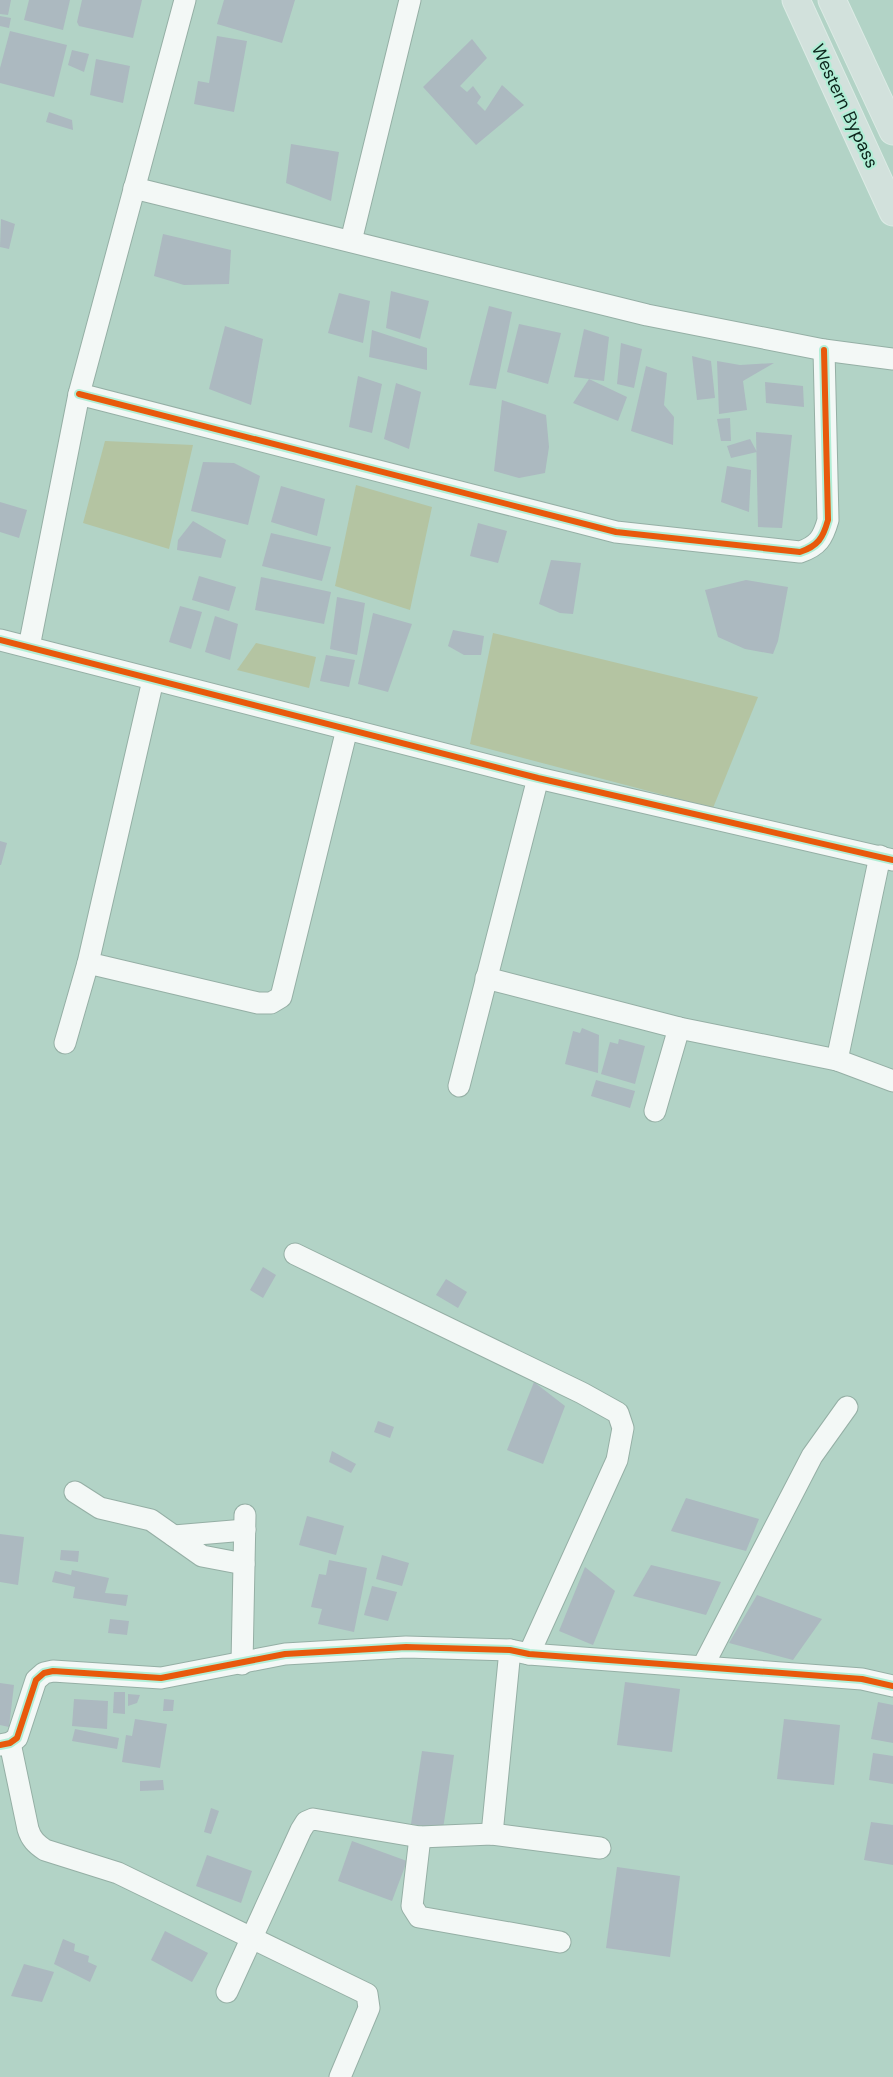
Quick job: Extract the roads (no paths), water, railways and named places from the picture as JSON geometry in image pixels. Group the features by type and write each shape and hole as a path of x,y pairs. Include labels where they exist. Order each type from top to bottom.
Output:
{"main road":[{"name":"Western Bypass","path":"796,0 893,212"},
{"name":"Western Bypass","path":"832,0 893,131"}],"street":[{"path":"29,647 79,394 185,0"},
{"path":"351,241 410,0"},
{"path":"134,188 646,315 824,350 893,359"},
{"path":"79,394 616,532 800,552 814,547 824,535 828,520 824,350"},
{"path":"0,640 538,778 887,858 837,1060"},
{"path":"65,1043 88,963 153,680"},
{"path":"88,963 258,1003 271,1004 281,997 346,729"},
{"path":"459,1086 538,778"},
{"path":"486,978 679,1028 837,1060 893,1081"},
{"path":"655,1111 679,1028"},
{"path":"295,1254 582,1393 618,1413 623,1428 617,1460 520,1652 492,1834"},
{"path":"703,1666 812,1456 847,1407"},
{"path":"75,1492 100,1508 152,1520 202,1556 244,1564"},
{"path":"174,1536 245,1522 242,1664"},
{"path":"340,2077 369,2008 367,1994 250,1940 118,1873 45,1850 31,1838 5,1744 20,1731 36,1680 44,1673 53,1671 161,1678 285,1654 406,1647 520,1652 703,1666 862,1679 893,1686"},
{"path":"227,1992 306,1822 313,1819 420,1837 492,1834 600,1848"},
{"path":"420,1837 412,1906 419,1917 560,1942"}]}
